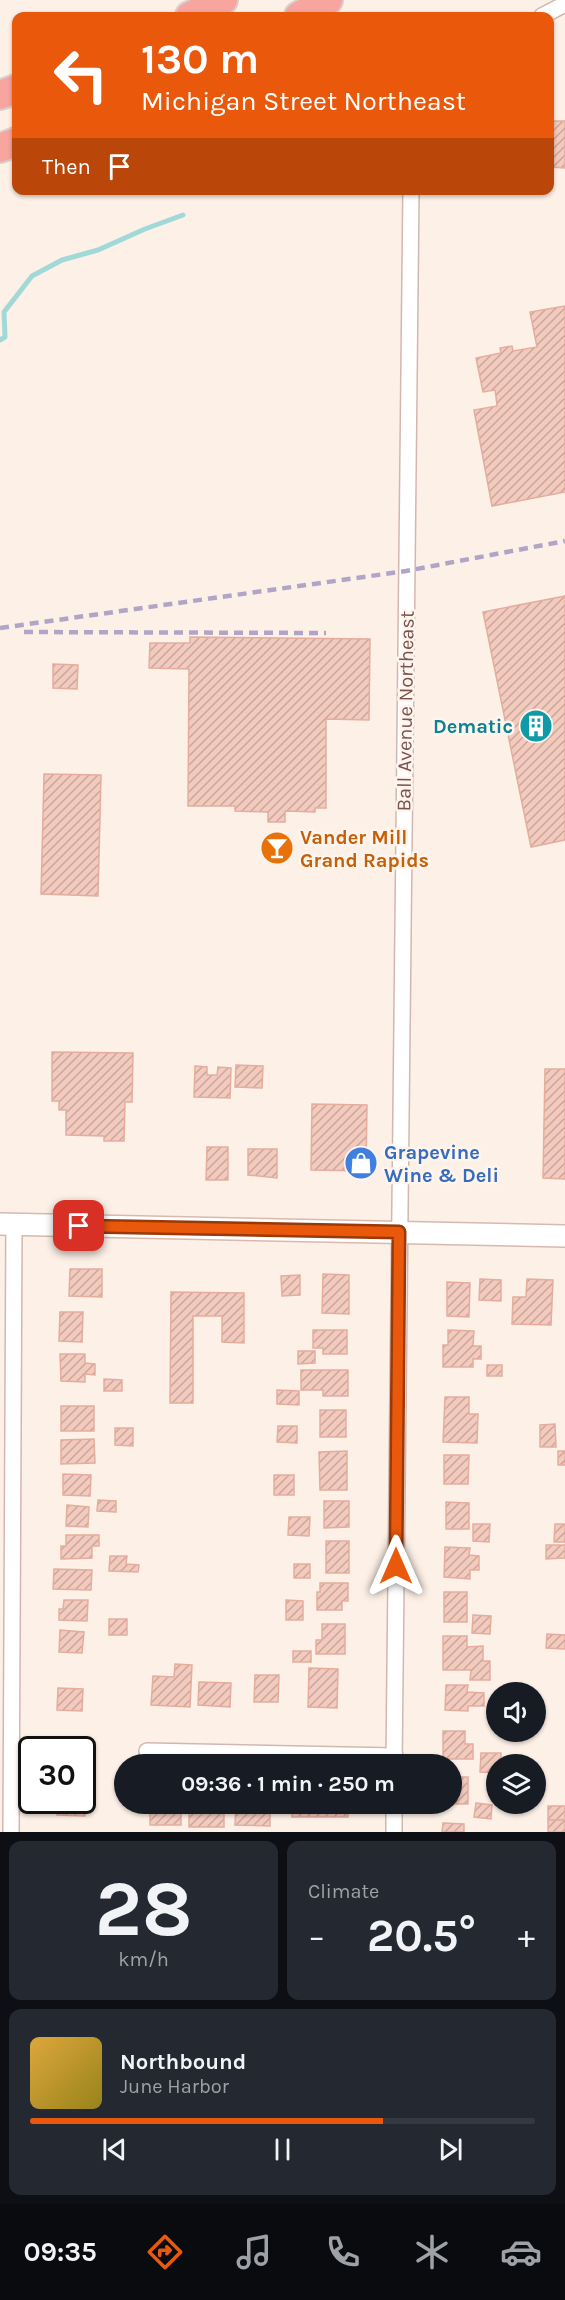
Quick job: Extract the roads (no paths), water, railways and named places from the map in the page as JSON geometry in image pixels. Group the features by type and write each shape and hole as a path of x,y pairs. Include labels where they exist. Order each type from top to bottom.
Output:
{"highway":[{"path":"198,12 223,0"},
{"path":"306,12 328,0"}],"main road":[{"path":"7,1224 565,1236"}],"street":[{"path":"550,12 565,4"},
{"name":"Ball Avenue Northeast","path":"394,1754 411,195"},
{"path":"7,1224 11,1832"},
{"path":"147,1752 209,1754"},
{"path":"394,1814 394,1832"}],"waterway":[{"path":"0,340 5,337 4,312 32,276 62,260 98,250 183,215"}],"railway":[{"path":"0,628 406,571 565,541"},
{"path":"24,632 326,633"}],"place":[{"name":"Dematic","path":"536,726"},
{"name":"Vander Mill Grand Rapids","path":"277,848"},
{"name":"Grapevine Wine & Deli","path":"361,1163"}]}
